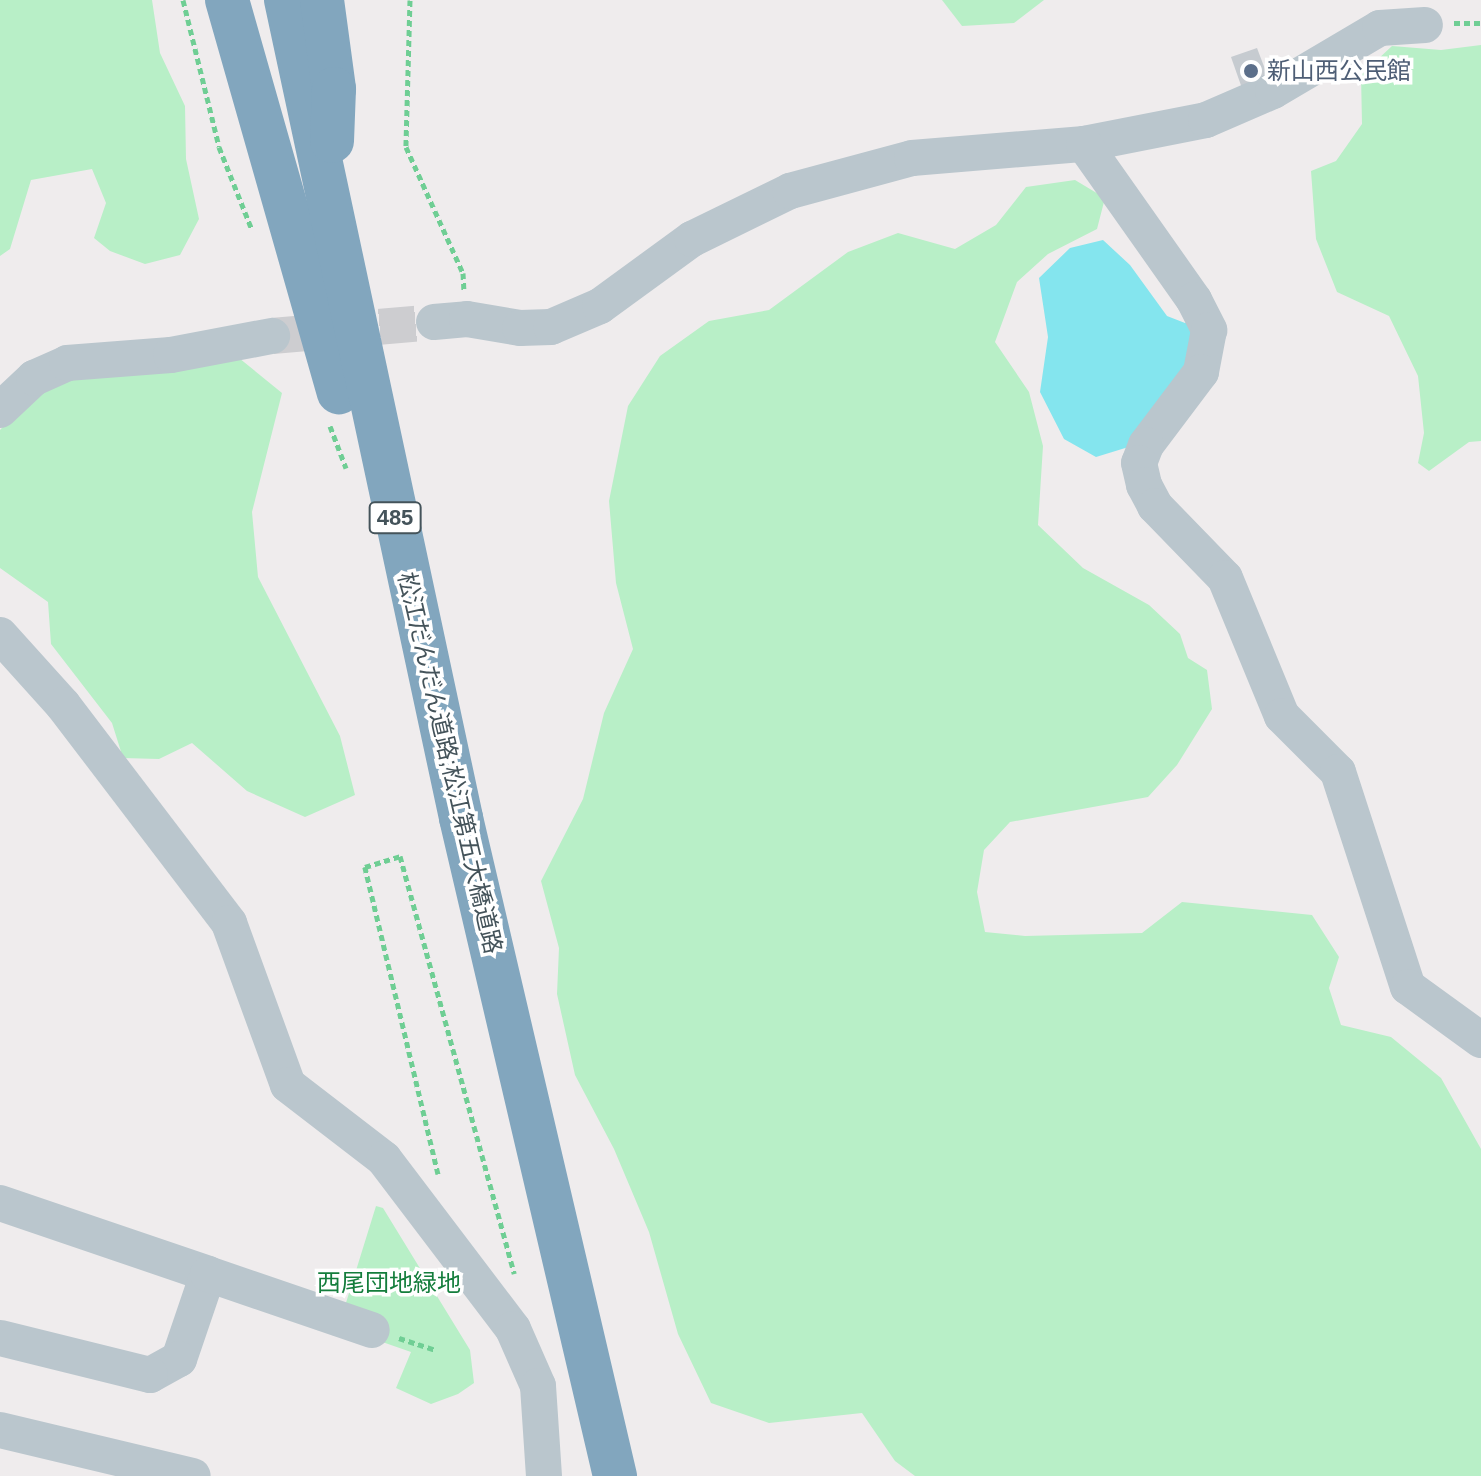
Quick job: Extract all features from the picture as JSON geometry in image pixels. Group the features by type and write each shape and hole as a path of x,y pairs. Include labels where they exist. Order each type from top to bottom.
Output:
{"highway":[{"path":"227,0 461,818"},
{"name":"松江だんだん道路;松江第五大橋道路","path":"286,0 329,219 461,818 615,1476"},
{"path":"322,0 334,89 329,219"}],"street":[{"path":"450,320 520,328 551,327 600,306 692,239 790,191 912,158 1084,144 1206,120 1273,91 1380,28 1425,25"},
{"path":"1084,144 1194,300 1209,330 1201,372 1146,445 1139,463 1144,485 1155,506 1225,578 1282,716 1338,772 1408,987 1481,1040"},
{"path":"4,397 67,363 171,355 272,336"},
{"path":"0,635 63,705 229,923 288,1085 384,1159 439,1225 513,1329 538,1386 544,1476"},
{"path":"0,1203 372,1330"},
{"path":"0,1338 150,1375 179,1359 208,1274"},
{"path":"0,1430 193,1476"}],"path":[{"path":"183,0 219,147 254,234"},
{"path":"410,0 406,147 463,273 450,320"},
{"path":"328,423 351,481"},
{"path":"439,1225 440,1185 365,867 400,856 519,1291"}],"green space":[{"path":"0,0 152,0 160,53 185,106 186,159 199,219 180,255 145,264 110,251 94,238 106,203 92,169 31,180 10,249 0,256"},
{"path":"942,0 1044,0 1014,23 962,26"},
{"path":"1481,45 1481,441 1469,442 1429,471 1418,463 1424,433 1418,376 1389,316 1337,292 1316,239 1311,171 1336,161 1362,124 1361,75 1392,46 1441,50"},
{"path":"1075,180 1105,198 1097,229 1048,254 1017,282 995,342 1029,392 1043,446 1038,525 1083,568 1149,605 1180,634 1188,658 1207,670 1212,709 1177,765 1148,797 1010,822 984,850 977,892 985,932 1025,936 1142,933 1182,902 1312,915 1339,957 1329,988 1341,1025 1391,1037 1441,1078 1481,1149 1481,1476 915,1476 895,1461 862,1413 769,1423 711,1403 678,1334 649,1232 614,1149 575,1075 557,994 559,948 541,881 583,799 604,713 633,649 616,583 609,501 628,406 660,356 709,321 769,310 848,252 898,233 955,249 996,225 1026,187"},
{"path":"239,358 282,393 252,512 258,577 340,736 355,795 305,817 247,791 192,743 159,759 123,758 112,723 51,644 48,602 0,568 0,430 29,398 62,375"},
{"name":"西尾団地緑地","path":"376,1206 383,1208 470,1350 474,1383 458,1394 431,1404 396,1388 411,1352 368,1337 345,1306"}],"water":[{"path":"1103,240 1130,265 1167,316 1185,323 1197,319 1201,348 1135,445 1096,457 1064,439 1040,392 1048,337 1039,278 1070,248"}],"building":[{"name":"新山西公民館","path":"1257,48 1271,85 1244,94 1231,57"}],"tunnel":[{"path":"272,336 434,322"}],"place":[{"name":"新山西公民館","path":"1251,71"}]}
